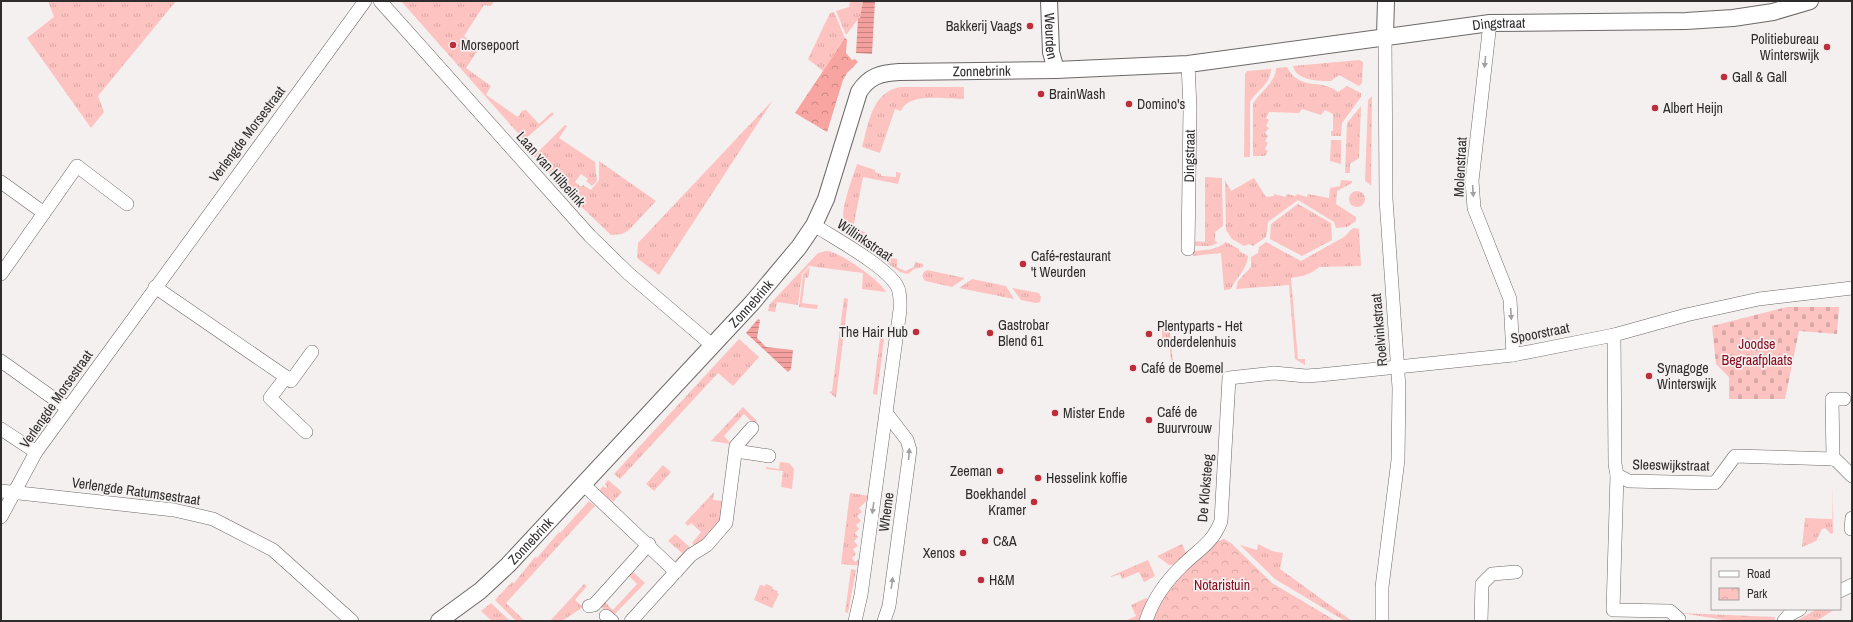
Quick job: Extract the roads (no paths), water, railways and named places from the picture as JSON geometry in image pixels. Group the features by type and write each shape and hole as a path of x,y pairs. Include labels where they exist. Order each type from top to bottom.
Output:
{"street":[{"name":"Verlengde Morsestraat","path":"1,517 36,452 67,408 365,1"},
{"name":"Laan van Hilbelink","path":"380,1 590,236 630,274 712,345"},
{"name":"Weurden","path":"1049,1 1051,52 1056,70"},
{"path":"1385,36 1386,1"},
{"name":"Dingstraat","path":"1056,70 1188,64 1385,36 1490,23 1686,21 1733,18 1773,12 1810,1"},
{"name":"Molenstraat","path":"1490,23 1472,181 1474,208 1510,299 1514,355"},
{"name":"Roelvinkstraat","path":"1382,621 1382,587 1398,460 1399,368 1386,199 1385,36"},
{"name":"Dingstraat","path":"1188,64 1190,108 1188,249"},
{"name":"Zonnebrink","path":"439,621 480,590 508,565 752,303 798,247 814,225 826,199 859,92 867,81 874,76 899,72 1056,70"},
{"path":"1,274 77,166 127,204"},
{"path":"1,182 44,213"},
{"name":"Willinkstraat","path":"814,225 884,271 896,284"},
{"name":"Wheme","path":"856,621 887,414 900,310 900,296 896,284"},
{"path":"155,287 291,381 312,352"},
{"name":"Spoorstraat","path":"1229,378 1274,373 1306,376 1399,368 1514,355 1614,335 1759,299 1852,288"},
{"name":"Sleeswijkstraat","path":"1614,335 1615,464 1617,475 1613,610 1670,612 1679,619"},
{"path":"1,361 67,408"},
{"path":"286,377 270,398 306,432"},
{"name":"De Kloksteeg","path":"1146,621 1155,600 1168,581 1182,565 1208,543 1216,533 1221,521 1229,378"},
{"path":"1844,399 1832,399 1832,459 1836,460 1852,476"},
{"name":"Wheme","path":"884,621 889,606 910,450 907,440 887,414"},
{"path":"631,621 691,555 707,545 726,523 736,446 752,428"},
{"path":"1,430 36,452"},
{"path":"736,451 769,456"},
{"name":"Sleeswijkstraat","path":"1617,475 1629,481 1715,483 1735,456 1832,459"},
{"path":"582,484 649,544 652,550 676,572"},
{"name":"Verlengde Ratumsestraat","path":"1,491 174,510 213,519 273,550 352,621"},
{"path":"589,606 594,604 649,544"},
{"path":"1481,621 1482,584 1492,574 1516,572"},
{"path":"1841,590 1852,585"},
{"path":"1784,621 1789,615 1798,610"}],"place":[{"name":"Bakkerij Vaags","path":"1030,26"},
{"name":"Morsepoort","path":"453,45"},
{"name":"Politiebureau Winterswijk","path":"1827,47"},
{"name":"Gall & Gall","path":"1724,77"},
{"name":"BrainWash","path":"1041,94"},
{"name":"Domino's","path":"1129,104"},
{"name":"Albert Heijn","path":"1655,108"},
{"name":"Café-restaurant 't Weurden","path":"1023,264"},
{"name":"The Hair Hub","path":"916,332"},
{"name":"Gastrobar Blend 61","path":"990,333"},
{"name":"Plentyparts - Het onderdelenhuis","path":"1149,334"},
{"name":"Café de Boemel","path":"1133,368"},
{"name":"Synagoge Winterswijk","path":"1649,376"},
{"name":"Mister Ende","path":"1055,413"},
{"name":"Café de Buurvrouw","path":"1149,420"},
{"name":"Zeeman","path":"1000,471"},
{"name":"Hesselink koffie","path":"1038,478"},
{"name":"Boekhandel Kramer","path":"1034,502"},
{"name":"C&A","path":"985,541"},
{"name":"Xenos","path":"963,553"},
{"name":"H&M","path":"981,580"}],"park label":[{"name":"Joodse Begraafplaats","path":"1757,352"},
{"name":"Notaristuin","path":"1222,585"}]}
